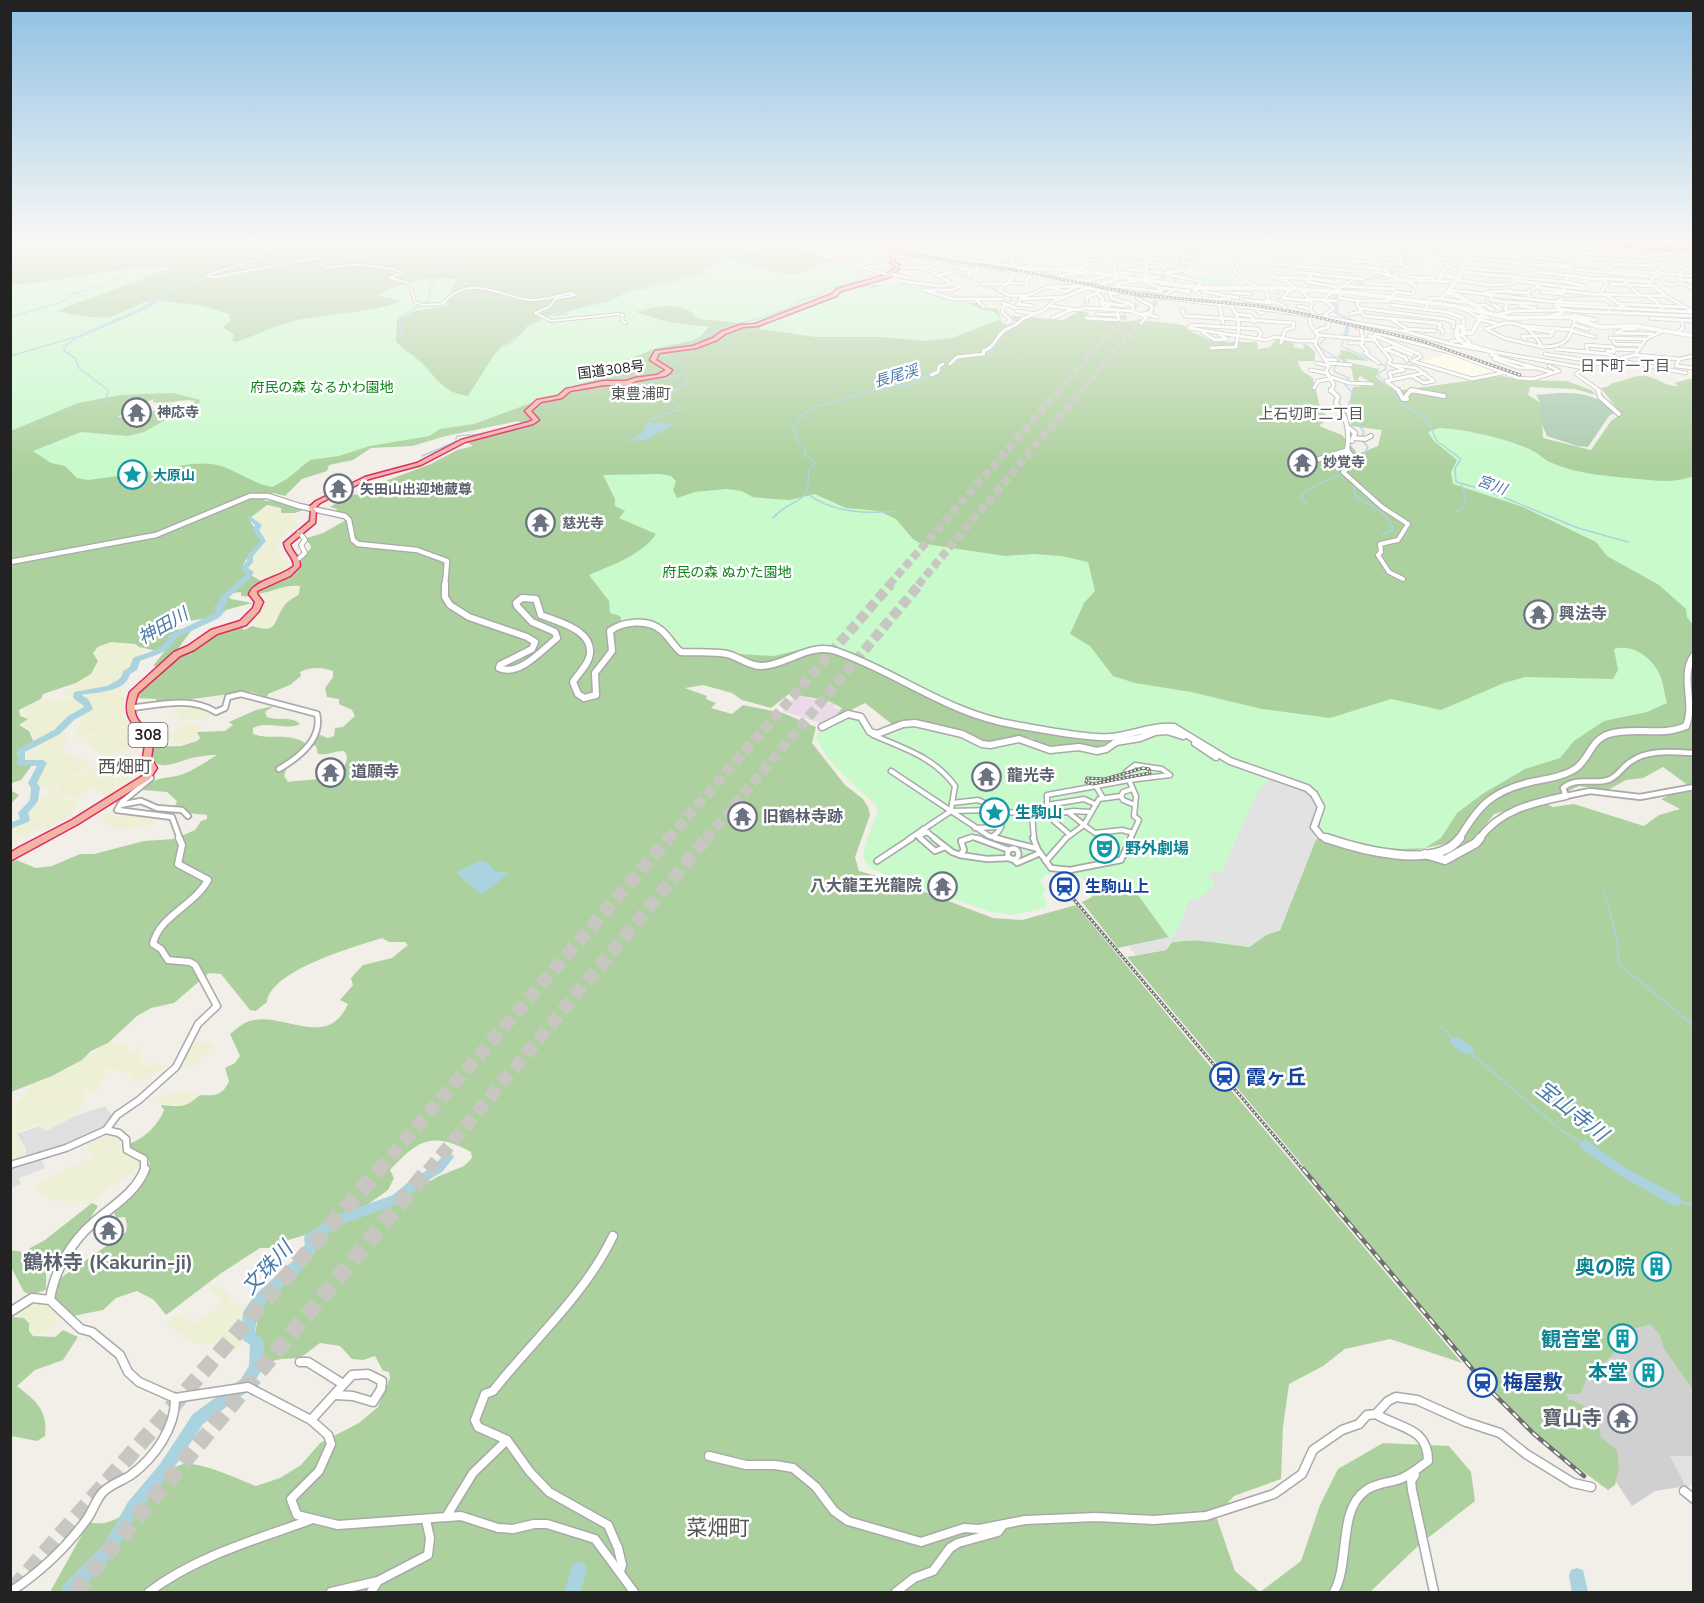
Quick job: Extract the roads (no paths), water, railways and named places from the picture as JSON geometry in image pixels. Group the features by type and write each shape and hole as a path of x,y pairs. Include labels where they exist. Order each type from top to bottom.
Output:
{"highway":[{"name":"国道308号","path":"297,560 286,546 288,541 313,522 312,510 318,502 367,478 422,464 463,441 531,423 536,420 528,411 541,400 560,397 568,390 624,383 667,373 669,370 653,360 655,353 694,347 742,326 756,326 779,317"},
{"name":"308","path":"147,777 153,768 147,758 150,738 137,725 130,708 134,692 172,658 195,646 214,632 245,621 259,602 253,594 254,590 291,572 297,566 297,560"},
{"path":"10,858 75,822 147,777"}],"street":[{"path":"542,317 548,321 591,317"},
{"path":"623,317 622,321 626,323"},
{"path":"1007,317 1011,320 1007,323"},
{"path":"950,364 958,357 984,354 983,351 990,349 1003,331 1028,317"},
{"path":"1086,318 1117,320 1118,317"},
{"path":"1141,323 1147,317"},
{"path":"1190,317 1223,322"},
{"path":"1222,317 1228,328"},
{"path":"1211,348 1236,347 1240,321 1238,317"},
{"path":"1251,317 1261,334 1258,338"},
{"path":"1293,323 1291,318 1299,317"},
{"path":"1312,317 1310,324 1316,331 1314,334 1347,340 1362,337 1375,339 1422,356 1412,361"},
{"path":"1320,317 1355,325 1404,328 1420,326 1426,322 1440,324 1439,328 1442,333"},
{"path":"1351,330 1362,317 1369,324 1404,328 1484,351 1584,368"},
{"path":"1396,317 1404,328"},
{"path":"1405,317 1420,326 1435,331"},
{"path":"1420,326 1421,317"},
{"path":"1430,317 1452,321 1453,327"},
{"path":"1461,317 1464,318 1463,325"},
{"path":"1457,344 1455,333 1458,326 1464,328 1463,333 1471,334 1480,317 1499,324"},
{"path":"1507,317 1569,317 1596,320 1586,317"},
{"path":"1559,317 1561,328"},
{"path":"1648,317 1694,322"},
{"path":"1674,317 1678,320"},
{"path":"1488,328 1487,331 1492,334 1542,349 1560,345 1569,338 1576,318"},
{"path":"1576,318 1599,327 1630,326 1694,336"},
{"path":"1316,331 1328,327 1329,319"},
{"path":"1213,323 1255,320 1293,323"},
{"path":"1650,322 1661,320 1694,322"},
{"path":"1488,328 1510,321 1524,326 1554,330"},
{"path":"1287,326 1293,323"},
{"path":"1281,343 1285,330 1293,323"},
{"path":"1677,333 1683,328 1682,323"},
{"path":"1258,329 1190,325 1189,328 1267,340 1275,337 1297,341 1316,341"},
{"path":"1355,325 1361,328 1362,343 1350,344 1360,345 1375,339"},
{"path":"1404,328 1413,326"},
{"path":"1524,326 1536,336 1546,356 1604,362"},
{"path":"1488,328 1498,331"},
{"path":"1528,329 1561,328 1589,331"},
{"path":"1611,339 1620,329 1636,328"},
{"path":"1573,329 1595,337"},
{"path":"1526,339 1522,336 1551,336 1554,330"},
{"path":"1202,331 1215,340 1227,339 1219,334"},
{"path":"1615,333 1652,334 1663,331"},
{"path":"1455,333 1463,336 1468,344"},
{"path":"1375,339 1375,334 1449,352 1533,380 1559,371 1518,357"},
{"path":"1619,414 1600,397 1600,391 1576,374 1584,368 1636,353 1645,339 1652,334"},
{"path":"1318,335 1316,341 1320,354 1328,364 1329,375 1334,385 1330,391 1338,397 1336,403 1343,409 1351,434 1348,439 1348,450 1353,456 1345,473 1359,484 1362,491 1388,512 1408,524 1398,540 1380,544 1381,552 1378,555 1389,572 1403,579"},
{"path":"1375,339 1388,354 1390,360 1388,361 1404,370"},
{"path":"1611,339 1645,339"},
{"path":"1611,339 1616,344 1641,345"},
{"path":"1450,341 1493,352"},
{"path":"1360,345 1368,352 1365,353 1379,363"},
{"path":"1587,351 1586,345 1680,359 1694,356"},
{"path":"1407,361 1405,357 1384,349 1393,347 1419,357"},
{"path":"1549,348 1608,354 1637,364"},
{"path":"1484,351 1483,353 1496,357 1553,372"},
{"path":"1622,352 1636,353"},
{"path":"1320,354 1328,355"},
{"path":"1324,359 1333,360"},
{"path":"1680,359 1676,366 1693,368"},
{"path":"1390,360 1412,361 1472,379 1504,372"},
{"path":"1317,363 1351,365"},
{"path":"931,375 938,372 939,366 943,364"},
{"path":"1394,365 1406,364 1425,373 1434,381 1424,383 1410,375"},
{"path":"1619,369 1624,364 1637,364 1686,373"},
{"path":"1392,378 1389,374 1416,368"},
{"path":"1310,371 1349,383 1372,384"},
{"path":"1425,373 1386,381 1396,386 1403,399 1407,399 1406,396 1412,390 1444,396"},
{"path":"1329,375 1342,385"},
{"path":"1314,388 1318,381 1329,375"},
{"path":"1347,427 1355,433 1353,440 1371,436"},
{"path":"1316,460 1348,450"},
{"path":"10,562 148,537 172,529 244,497 265,495 307,508 345,516 353,540 358,544 417,550 447,561 444,595 448,603 468,618 535,641 532,649 500,664 499,668 502,670 517,669 557,638 555,632 529,620 516,603 526,597 538,600 541,615 577,630 588,641 590,656 573,682 578,695 583,698 596,695 596,673 612,651 610,631 623,624 656,627 677,650 684,653 728,654 758,666 810,651 833,650 903,681 956,709 1015,726 1110,737 1164,726 1174,728 1230,761 1301,785 1314,794 1321,807 1315,829 1322,836 1390,853 1424,854 1445,860 1476,843 1489,825 1505,814 1545,800 1590,791 1640,797 1694,787"},
{"path":"297,560 305,553 301,545 305,540 299,532"},
{"path":"1424,854 1449,848 1458,841 1477,809 1507,789 1569,772 1579,767 1601,737 1619,733 1677,731 1686,726 1690,714 1687,665 1694,655"},
{"path":"130,708 184,702 203,704 214,712 218,712 225,708 228,697 241,694 254,699 314,711 319,722 310,747 301,756 279,769"},
{"path":"822,727 848,714 861,717 870,732 877,737 916,750 947,776 955,786 951,811"},
{"path":"870,732 877,734 903,724 915,723 962,734 982,744 990,745 1019,739 1050,750 1079,747 1097,751 1106,750 1116,742 1167,731 1192,741 1224,762 1269,774"},
{"path":"1566,796 1563,788 1565,785 1615,777 1629,762 1646,754 1694,753"},
{"path":"946,847 934,851 918,836 951,811 999,810 1032,815 1047,809 1047,795 1129,780 1137,777 1170,775 1162,769 1136,765 1126,772 1129,780 1132,789 1136,796 1134,816 1139,820 1121,860 1070,870 1051,868 1036,848 1030,832 1032,815"},
{"path":"891,771 991,837 1036,848"},
{"path":"119,805 141,801 157,808 178,809 187,814 172,817 117,810 119,805 151,778 147,777"},
{"path":"1096,786 1103,799"},
{"path":"1046,861 1059,849 1068,833 1084,825 1095,804 1103,799 1120,796 1123,792 1132,789"},
{"path":"1120,796 1135,805"},
{"path":"1047,804 1084,799 1095,804"},
{"path":"952,803 978,800 999,810 1003,817 1001,827 997,834 991,837"},
{"path":"1071,811 1074,800"},
{"path":"1042,812 1055,814 1071,811 1090,812"},
{"path":"1071,811 1095,833 1122,830 1133,833"},
{"path":"1055,814 1054,821 1068,833"},
{"path":"10,1165 66,1148 106,1130 117,1115 139,1100 176,1067 198,1024 217,1006 195,965 190,962 168,960 152,942 155,934 168,920 198,896 208,880 178,864 182,845 172,817"},
{"path":"975,828 1001,827"},
{"path":"926,831 960,855 987,859 1019,857 1020,853 972,837 961,841 964,850 960,855"},
{"path":"878,861 926,831"},
{"path":"1009,850 1006,854 1017,863 1040,853"},
{"path":"50,1300 53,1279 76,1243 88,1227 125,1199 145,1167 144,1159 127,1150 126,1139 123,1135 106,1130"},
{"path":"613,1236 606,1255 568,1306 493,1391 485,1394 475,1420 478,1427 507,1440 530,1472 549,1492 608,1525 618,1548 622,1565 620,1572"},
{"path":"10,1312 32,1298 50,1300 81,1329 92,1332 120,1355 128,1372 139,1382 175,1398 248,1387 311,1420 327,1435 331,1444 319,1471 291,1499 297,1515 310,1520 348,1525 461,1516 498,1528 513,1529 534,1524 547,1524 595,1539 634,1593"},
{"path":"300,1362 308,1362 343,1384"},
{"path":"311,1420 352,1375 368,1374 382,1381 381,1389 373,1402 353,1396 336,1395"},
{"path":"1376,1414 1382,1406 1396,1397 1417,1400 1466,1422 1500,1433 1526,1454 1574,1483 1591,1487"},
{"path":"10,1592 69,1541 93,1511 101,1493 131,1474 143,1463 170,1426 176,1412 175,1398"},
{"path":"709,1456 746,1465 775,1465 793,1468 816,1487 834,1511 848,1521 921,1542 964,1528 1004,1525 1024,1520 1096,1517 1154,1520 1206,1516 1242,1503 1262,1499 1302,1474 1313,1450 1342,1430 1359,1425 1368,1415 1376,1414 1384,1420 1414,1431 1429,1447 1428,1461 1401,1479 1384,1482 1362,1494 1355,1504 1346,1535 1341,1580 1334,1593"},
{"path":"446,1517 473,1473 507,1440"},
{"path":"1413,1472 1415,1475 1411,1481 1412,1490 1434,1593"},
{"path":"1684,1491 1694,1498"},
{"path":"149,1593 169,1578 208,1557 310,1520"},
{"path":"331,1593 378,1581 428,1555 430,1538 426,1520"},
{"path":"896,1593 914,1578 933,1571 941,1558 958,1543 998,1533 1004,1525"},
{"path":"371,1593 378,1581"}],"water":[{"path":"648,423 674,424 646,440 628,441 642,433"},
{"path":"481,860 488,863 495,871 509,873 484,893 478,892 456,873"}],"waterway":[{"path":"77,337 124,317"},
{"path":"400,317 401,336"},
{"path":"505,346 529,325 546,317"},
{"path":"648,424 651,419 681,409 664,394 682,387 687,381 681,366 666,355 666,349 688,345 722,328 764,317"},
{"name":"長尾渓","path":"1010,317 1017,320 1011,321"},
{"path":"1345,317 1350,319 1350,322"},
{"name":"長尾渓","path":"1001,337 1003,335 998,331 1007,323"},
{"path":"1345,334 1348,324"},
{"name":"宮川","path":"1338,336 1346,335 1341,346 1376,362"},
{"path":"10,356 76,337"},
{"path":"77,337 64,347 64,351 75,358 79,368 108,390 106,403"},
{"path":"1327,337 1318,346 1339,360 1339,364 1334,368 1335,372 1349,378 1345,385 1353,393 1348,406 1362,415 1358,424 1364,432 1362,437"},
{"name":"長尾渓","path":"983,353 994,350 996,343"},
{"path":"1675,358 1690,355"},
{"name":"長尾渓","path":"945,364 954,363 961,357"},
{"path":"1662,367 1673,359"},
{"name":"宮川","path":"1380,364 1385,365 1386,369 1377,374 1385,382"},
{"path":"640,380 647,381 682,375"},
{"name":"長尾渓","path":"773,518 804,496 807,490 808,470 816,463 805,455 806,449 797,441 796,432 793,430 802,415 814,407 889,386 911,384 930,376"},
{"name":"宮川","path":"1393,388 1397,398 1408,408 1426,418 1437,441 1461,459 1455,468 1456,482 1486,490 1578,528 1628,542"},
{"path":"422,456 455,442 457,436 485,434"},
{"path":"1307,505 1301,496 1305,492 1347,471 1361,458 1368,447 1362,440"},
{"path":"1354,484 1355,496 1378,510 1391,524 1393,530 1382,535"},
{"path":"1457,512 1464,507 1466,497 1461,485"},
{"path":"808,494 839,509 873,512 896,511"},
{"name":"神田川","path":"10,826 25,820 23,813 34,801 36,787 32,783 43,763 21,763 21,751 57,732 71,718 89,708 85,701 77,697 77,694 115,686 126,677 126,673 134,668 136,660 165,648 172,641 172,637 216,616 222,610 217,608 224,603 223,599 249,576 250,572 243,568 250,562 250,556 263,541 256,530 259,525 250,518"},
{"name":"宝山寺川","path":"1604,892 1617,939 1619,964 1694,1026"},
{"name":"宝山寺川","path":"1441,1026 1456,1041"},
{"name":"宝山寺川","path":"1456,1041 1468,1051"},
{"name":"宝山寺川","path":"1468,1051 1561,1130 1585,1145"},
{"name":"宝山寺川","path":"1585,1145 1620,1170 1676,1201"},
{"name":"文珠川","path":"69,1592 109,1549 133,1507 165,1469 198,1419 246,1384 256,1367 257,1342 248,1336 250,1313 261,1298 301,1262 312,1245 310,1239 336,1221 397,1199 416,1182 438,1169 448,1157"},
{"name":"宝山寺川","path":"1676,1201 1694,1205"},
{"path":"572,1592 579,1570"},
{"path":"1577,1576 1580,1592"}],"tunnel":[{"path":"1059,391 1124,317"},
{"path":"1081,391 1143,317"},
{"path":"889,585 1060,390"},
{"path":"918,585 1082,390"},
{"path":"668,839 891,584"},
{"path":"706,839 920,584"},
{"path":"378,1171 669,838"},
{"path":"428,1171 707,838"},
{"path":"13,1589 380,1169"},
{"path":"75,1592 429,1169"}],"railway":[{"path":"1316,317 1422,341 1520,375"},
{"path":"1143,768 1149,769 1150,773 1093,784 1086,782 1087,778 1105,779 1143,768"},
{"path":"1060,883 1304,1171"},
{"path":"1303,1169 1491,1391 1534,1434 1584,1476"}],"place":[{"name":"神応寺","path":"136,412"},
{"name":"妙覚寺","path":"1302,462"},
{"name":"大原山","path":"132,475"},
{"name":"矢田山出迎地蔵尊","path":"339,489"},
{"name":"慈光寺","path":"541,523"},
{"name":"興法寺","path":"1538,614"},
{"name":"道願寺","path":"330,772"},
{"name":"龍光寺","path":"986,776"},
{"name":"生駒山","path":"994,813"},
{"name":"旧鶴林寺跡","path":"742,817"},
{"name":"野外劇場","path":"1104,849"},
{"name":"八大龍王光龍院","path":"943,886"},
{"name":"生駒山上","path":"1064,887"},
{"name":"霞ヶ丘","path":"1225,1077"},
{"name":"鶴林寺 (Kakurin-ji)","path":"108,1231"},
{"name":"奥の院","path":"1656,1267"},
{"name":"観音堂","path":"1622,1339"},
{"name":"本堂","path":"1649,1372"},
{"name":"梅屋敷","path":"1482,1382"},
{"name":"寶山寺","path":"1623,1418"}],"district":[{"name":"日下町一丁目","path":"1625,366"},
{"name":"東豊浦町","path":"641,394"},
{"name":"上石切町二丁目","path":"1311,414"},
{"name":"西畑町","path":"125,767"},
{"name":"菜畑町","path":"718,1528"}],"park label":[{"name":"府民の森 なるかわ園地","path":"322,387"},
{"name":"府民の森 ぬかた園地","path":"727,572"}]}
